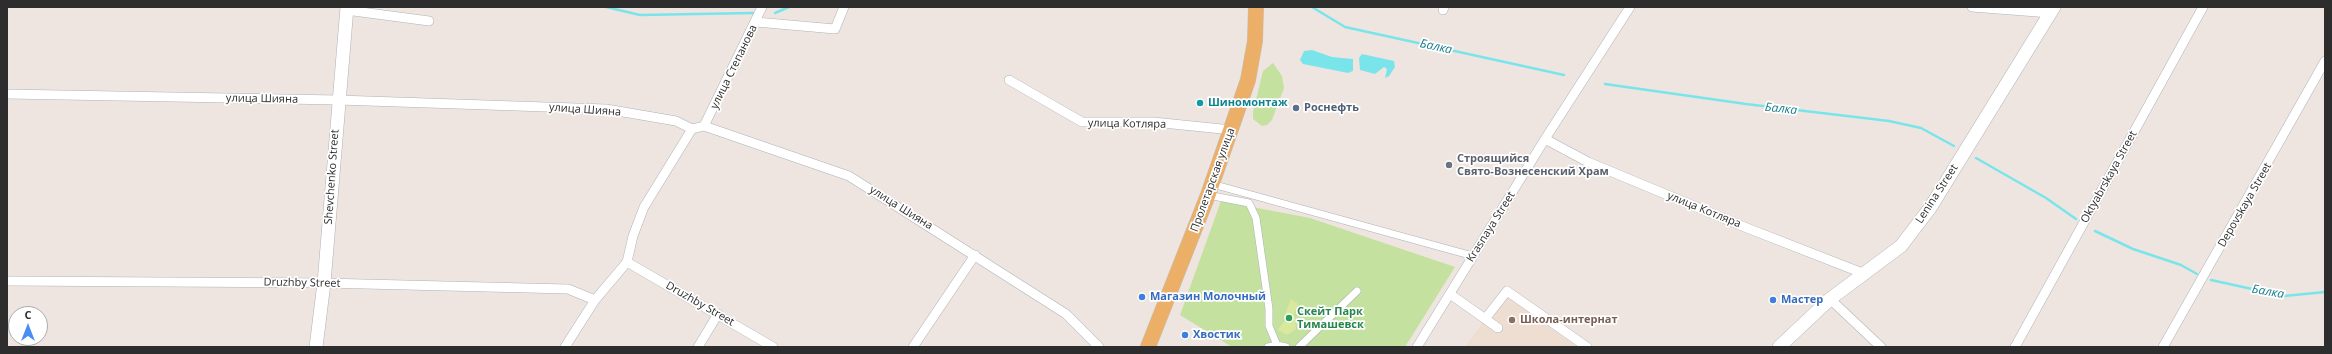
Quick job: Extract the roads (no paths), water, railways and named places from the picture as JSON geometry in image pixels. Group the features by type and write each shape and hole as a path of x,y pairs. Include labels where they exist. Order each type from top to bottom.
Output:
{"main road":[{"name":"Пролетарская улица","path":"1148,347 1232,130 1253,61 1256,7"},
{"name":"Shevchenko Street","path":"316,347 324,283 338,100 347,8"},
{"name":"Lenina Street","path":"1779,347 1830,300 1901,246 1930,208 2052,10"}],"street":[{"name":"улица Степанова","path":"704,126 762,7"},
{"path":"756,22 835,29 844,7"},
{"name":"Krasnaya Street","path":"1417,347 1630,7"},
{"path":"1972,7 2052,10"},
{"name":"Oktyabrskaya Street","path":"2015,347 2203,7"},
{"path":"347,8 429,21"},
{"name":"Depovskaya Street","path":"2163,347 2231,230 2325,61"},
{"name":"улица Котляра","path":"1009,80 1082,122 1153,122 1232,130"},
{"name":"улица Шияна","path":"7,94 338,100 606,110 676,121 692,129"},
{"path":"565,347 595,300 627,262 632,236 644,207 692,129 704,126"},
{"name":"улица Шияна","path":"704,126 849,176 1066,314 1099,347"},
{"name":"улица Котляра","path":"1546,139 1609,170 1865,274"},
{"path":"1210,189 1473,256"},
{"path":"1210,189 1249,204 1256,218 1269,309 1269,326 1277,345"},
{"path":"913,347 975,255"},
{"name":"Druzhby Street","path":"627,262 773,347"},
{"name":"Druzhby Street","path":"7,281 324,283 568,289 595,300"},
{"path":"1299,347 1357,291"},
{"path":"1485,319 1507,291 1586,347"},
{"path":"1450,294 1498,328"},
{"path":"1830,300 1881,347"},
{"path":"698,347 718,314"},
{"path":"1268,347 1277,345 1286,347"}],"water":[{"path":"1312,50 1332,57 1353,59 1353,71 1348,73 1303,64 1300,60 1304,51"},
{"path":"1362,54 1394,61 1395,67 1389,76 1385,78 1387,69 1384,67 1375,74 1360,70 1359,58"}],"waterway":[{"name":"Балка","path":"606,7 640,15 753,13"},
{"name":"Балка","path":"775,13 789,7"},
{"name":"Балка","path":"1312,7 1345,27 1564,75"},
{"name":"Балка","path":"1605,84 1746,104 1889,121 1921,128 1954,146"},
{"name":"Балка","path":"1976,158 2046,198 2076,219"},
{"name":"Балка","path":"2095,231 2133,249 2181,265 2197,274"},
{"name":"Балка","path":"2211,280 2284,296 2325,292"}],"place":[{"name":"Шиномонтаж","path":"1200,103"},
{"name":"Роснефть","path":"1296,108"},
{"name":"Строящийся Свято-Вознесенский Храм","path":"1449,165"},
{"name":"Магазин Молочный","path":"1142,297"},
{"name":"Мастер","path":"1773,300"},
{"name":"Скейт Парк Тимашевск","path":"1289,318"},
{"name":"Школа-интернат","path":"1512,320"},
{"name":"Хвостик","path":"1185,335"}]}
